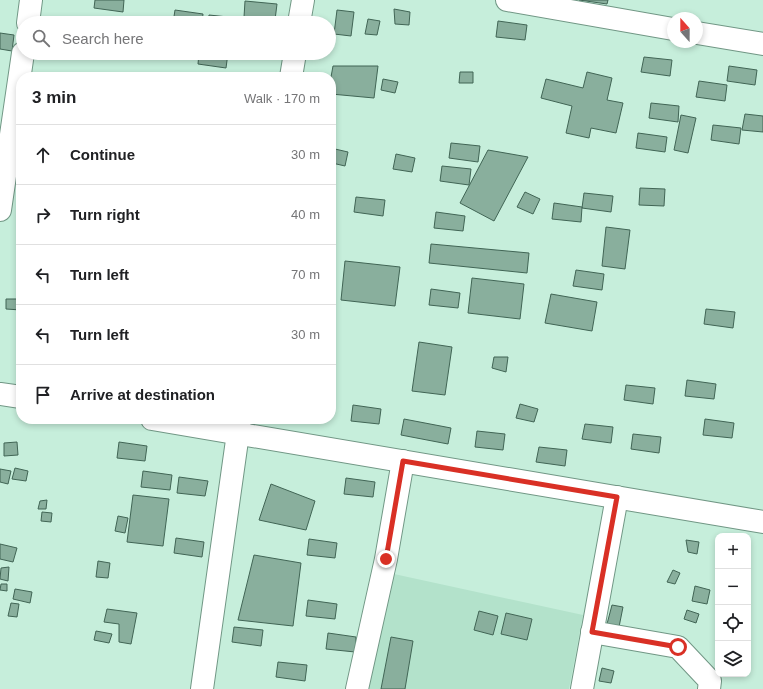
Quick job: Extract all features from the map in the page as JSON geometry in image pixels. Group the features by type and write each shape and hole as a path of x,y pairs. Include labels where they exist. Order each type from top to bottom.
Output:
{"street":[{"path":"29,16 31,0"},
{"path":"300,16 303,0"},
{"path":"507,0 667,28"},
{"path":"703,34 763,44"},
{"path":"20,72 22,60"},
{"path":"292,72 294,60"},
{"path":"0,210 16,101"},
{"path":"0,394 16,396"},
{"path":"214,424 239,426 403,461 763,522"},
{"path":"202,689 239,426"},
{"path":"357,689 386,559 403,461"},
{"path":"582,689 617,497"},
{"path":"592,632 678,647 710,681 709,689"}],"shaded area":[{"path":"394,574 583,615 569,689 368,689"}],"building":[{"path":"95,0 124,0 123,12 94,8"},
{"path":"579,0 608,0 607,4"},
{"path":"245,1 277,4 276,16 244,16"},
{"path":"394,9 410,12 409,25 395,24"},
{"path":"175,10 203,14 203,16 174,16"},
{"path":"337,10 354,12 351,36 336,34"},
{"path":"368,19 380,21 377,35 365,34"},
{"path":"498,21 527,25 525,40 496,37"},
{"path":"0,33 14,35 12,51 0,49"},
{"path":"644,57 672,60 670,76 641,72"},
{"path":"198,60 227,60 226,68 198,64"},
{"path":"333,66 378,66 374,98 336,94 336,72 332,72"},
{"path":"729,66 757,70 755,85 727,81"},
{"path":"460,72 473,72 473,83 459,83"},
{"path":"587,72 612,78 607,100 623,103 616,133 591,128 589,138 566,133 572,106 541,98 546,79 583,88"},
{"path":"383,79 398,82 395,93 381,90"},
{"path":"699,81 727,85 725,101 696,97"},
{"path":"651,103 679,106 678,122 649,118"},
{"path":"745,114 763,116 763,132 742,130"},
{"path":"681,115 696,118 688,153 674,150"},
{"path":"713,125 741,128 739,144 711,140"},
{"path":"638,133 667,137 665,152 636,148"},
{"path":"451,143 480,146 478,162 449,158"},
{"path":"336,149 348,152 345,166 336,164"},
{"path":"488,150 528,157 494,221 460,203"},
{"path":"396,154 415,158 412,172 393,169"},
{"path":"442,166 471,169 469,185 440,181"},
{"path":"640,188 665,189 664,206 639,205"},
{"path":"525,192 540,199 533,214 517,207"},
{"path":"584,193 613,196 611,212 582,208"},
{"path":"356,197 385,200 383,216 354,212"},
{"path":"554,203 582,207 581,222 552,219"},
{"path":"436,212 465,216 463,231 434,228"},
{"path":"606,227 630,230 625,269 602,266"},
{"path":"431,244 529,253 527,273 429,263"},
{"path":"345,261 400,267 395,306 341,300"},
{"path":"576,270 604,274 602,290 573,286"},
{"path":"472,278 524,284 520,319 468,313"},
{"path":"431,289 460,293 458,308 429,305"},
{"path":"551,294 597,302 592,331 545,323"},
{"path":"6,299 16,299 16,310 6,309"},
{"path":"706,309 735,312 733,328 704,324"},
{"path":"419,342 452,347 445,395 412,391"},
{"path":"494,357 508,357 506,372 492,368"},
{"path":"687,380 716,384 714,399 685,396"},
{"path":"626,385 655,388 653,404 624,400"},
{"path":"520,404 538,409 534,422 516,418"},
{"path":"353,405 381,409 379,424 351,421"},
{"path":"404,419 451,428 448,444 401,435"},
{"path":"705,419 734,423 732,438 703,435"},
{"path":"585,424 613,427 611,443 582,439"},
{"path":"477,431 505,434 503,450 475,447"},
{"path":"633,434 661,437 659,453 631,449"},
{"path":"17,442 18,455 4,456 4,443"},
{"path":"119,442 147,446 145,461 117,458"},
{"path":"539,447 567,450 565,466 536,462"},
{"path":"15,468 28,471 26,481 12,479"},
{"path":"0,469 11,471 8,484 0,482"},
{"path":"143,471 172,475 170,490 141,487"},
{"path":"179,477 208,481 205,496 177,493"},
{"path":"346,478 375,482 373,497 344,494"},
{"path":"271,484 315,501 306,530 259,520"},
{"path":"133,495 169,499 163,546 127,542"},
{"path":"47,500 46,509 38,509 40,501"},
{"path":"42,512 52,513 51,522 41,521"},
{"path":"118,516 128,518 125,533 115,531"},
{"path":"176,538 204,542 202,557 174,553"},
{"path":"309,539 337,543 335,558 307,555"},
{"path":"686,540 699,542 697,554 688,552"},
{"path":"0,544 17,548 13,562 0,559"},
{"path":"254,555 301,563 293,626 238,620"},
{"path":"98,561 110,563 108,578 96,577"},
{"path":"9,567 8,581 0,579 1,568"},
{"path":"673,570 680,573 675,584 667,582"},
{"path":"1,584 7,584 7,591 0,590"},
{"path":"695,586 710,590 707,604 692,601"},
{"path":"15,589 32,592 30,603 13,599"},
{"path":"308,600 337,604 335,619 306,616"},
{"path":"11,603 19,604 17,617 8,616"},
{"path":"612,605 623,607 619,627 607,624"},
{"path":"107,609 137,613 131,644 119,642 119,624 104,622"},
{"path":"687,610 699,614 696,623 684,619"},
{"path":"479,611 498,616 493,635 474,630"},
{"path":"506,613 532,619 527,640 501,634"},
{"path":"234,627 263,630 261,646 232,642"},
{"path":"96,631 112,634 109,643 94,640"},
{"path":"328,633 356,637 355,652 326,649"},
{"path":"391,637 413,641 405,689 381,689"},
{"path":"278,662 307,665 305,681 276,677"},
{"path":"602,668 614,671 611,683 599,681"}],"route":[{"path":"386,559 403,461 617,497 592,632 678,647"}]}
